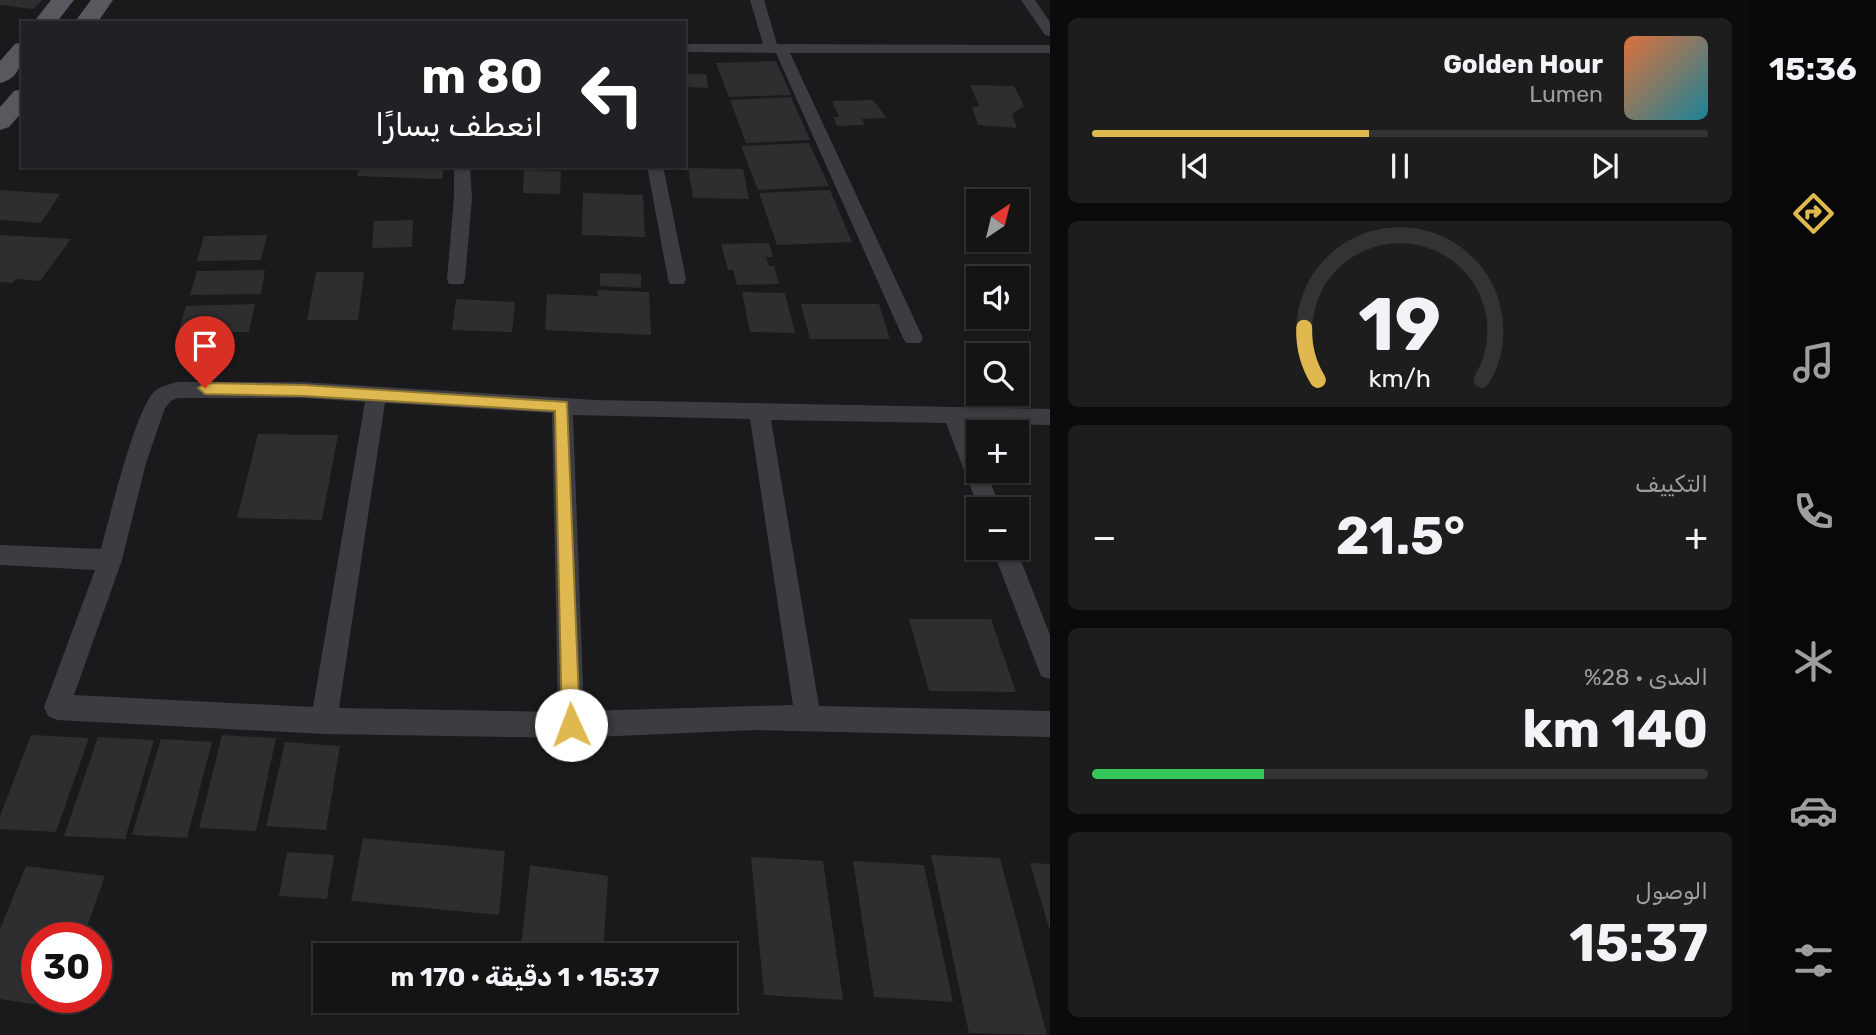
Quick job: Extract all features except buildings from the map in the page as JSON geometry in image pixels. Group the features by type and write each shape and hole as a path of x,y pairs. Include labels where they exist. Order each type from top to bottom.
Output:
{"main road":[{"path":"46,21 63,0"},
{"path":"86,21 102,0"},
{"path":"0,76 21,51"},
{"path":"0,122 21,98"}],"street":[{"path":"757,0 776,48 913,338"},
{"path":"1028,0 1050,32"},
{"path":"686,48 1050,49"},
{"path":"456,279 463,198 462,168"},
{"path":"655,168 677,279"},
{"path":"1050,417 562,406 376,395 205,388 177,390 164,395 156,405 135,463 110,560 57,707 324,720 571,725 756,717 1050,724"},
{"path":"324,720 376,395"},
{"path":"562,406 571,725"},
{"path":"759,410 808,719"},
{"path":"953,415 985,497"},
{"path":"0,555 110,560"},
{"path":"1009,560 1050,667"}],"route":[{"path":"205,388 304,390 562,406 571,725"}]}
